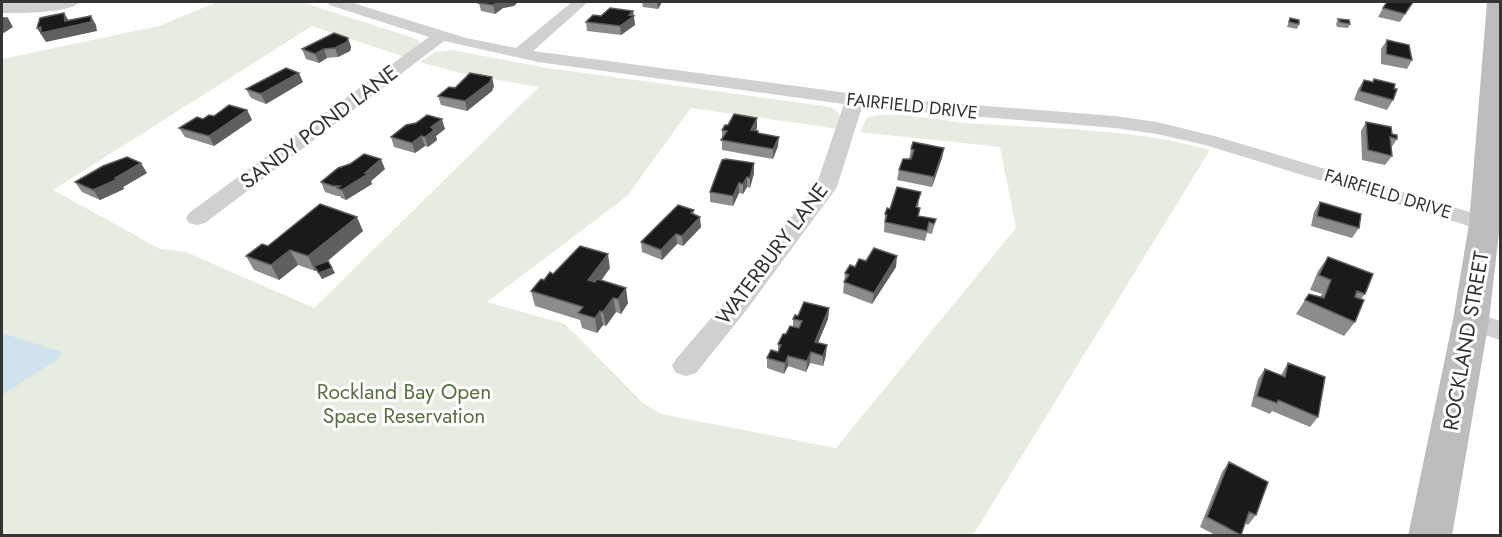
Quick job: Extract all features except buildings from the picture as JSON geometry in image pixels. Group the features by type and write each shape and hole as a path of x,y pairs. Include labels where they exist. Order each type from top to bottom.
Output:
{"street":[{"path":"2,8 36,8 72,2"},
{"name":"FAIRFIELD DRIVE","path":"335,2 442,35 519,54 855,100 967,112 1115,122 1157,128 1211,141 1485,224"},
{"path":"519,54 581,2"},
{"name":"ROCKLAND STREET","path":"1430,536 1470,320 1485,224 1498,45 1498,2"},
{"name":"SANDY POND LANE","path":"197,218 442,35"},
{"name":"WATERBURY LANE","path":"686,366 739,302 826,187 855,100"},
{"path":"1470,320 1500,331"}],"green space":[{"name":"Rockland Bay Open Space Reservation","path":"217,2 301,2 417,39 420,43 405,57 312,26 53,190 160,249 186,252 314,308 539,87 464,74 420,62 435,52 452,50 541,67 835,109 841,117 839,129 691,108 627,196 487,302 565,324 643,403 661,414 836,448 1016,228 1000,147 860,132 867,118 901,115 967,123 1090,130 1150,137 1210,150 973,535 446,536 434,533 433,536 2,535 2,59 159,26"}],"water":[{"path":"2,333 62,352 58,359 2,395"}]}
